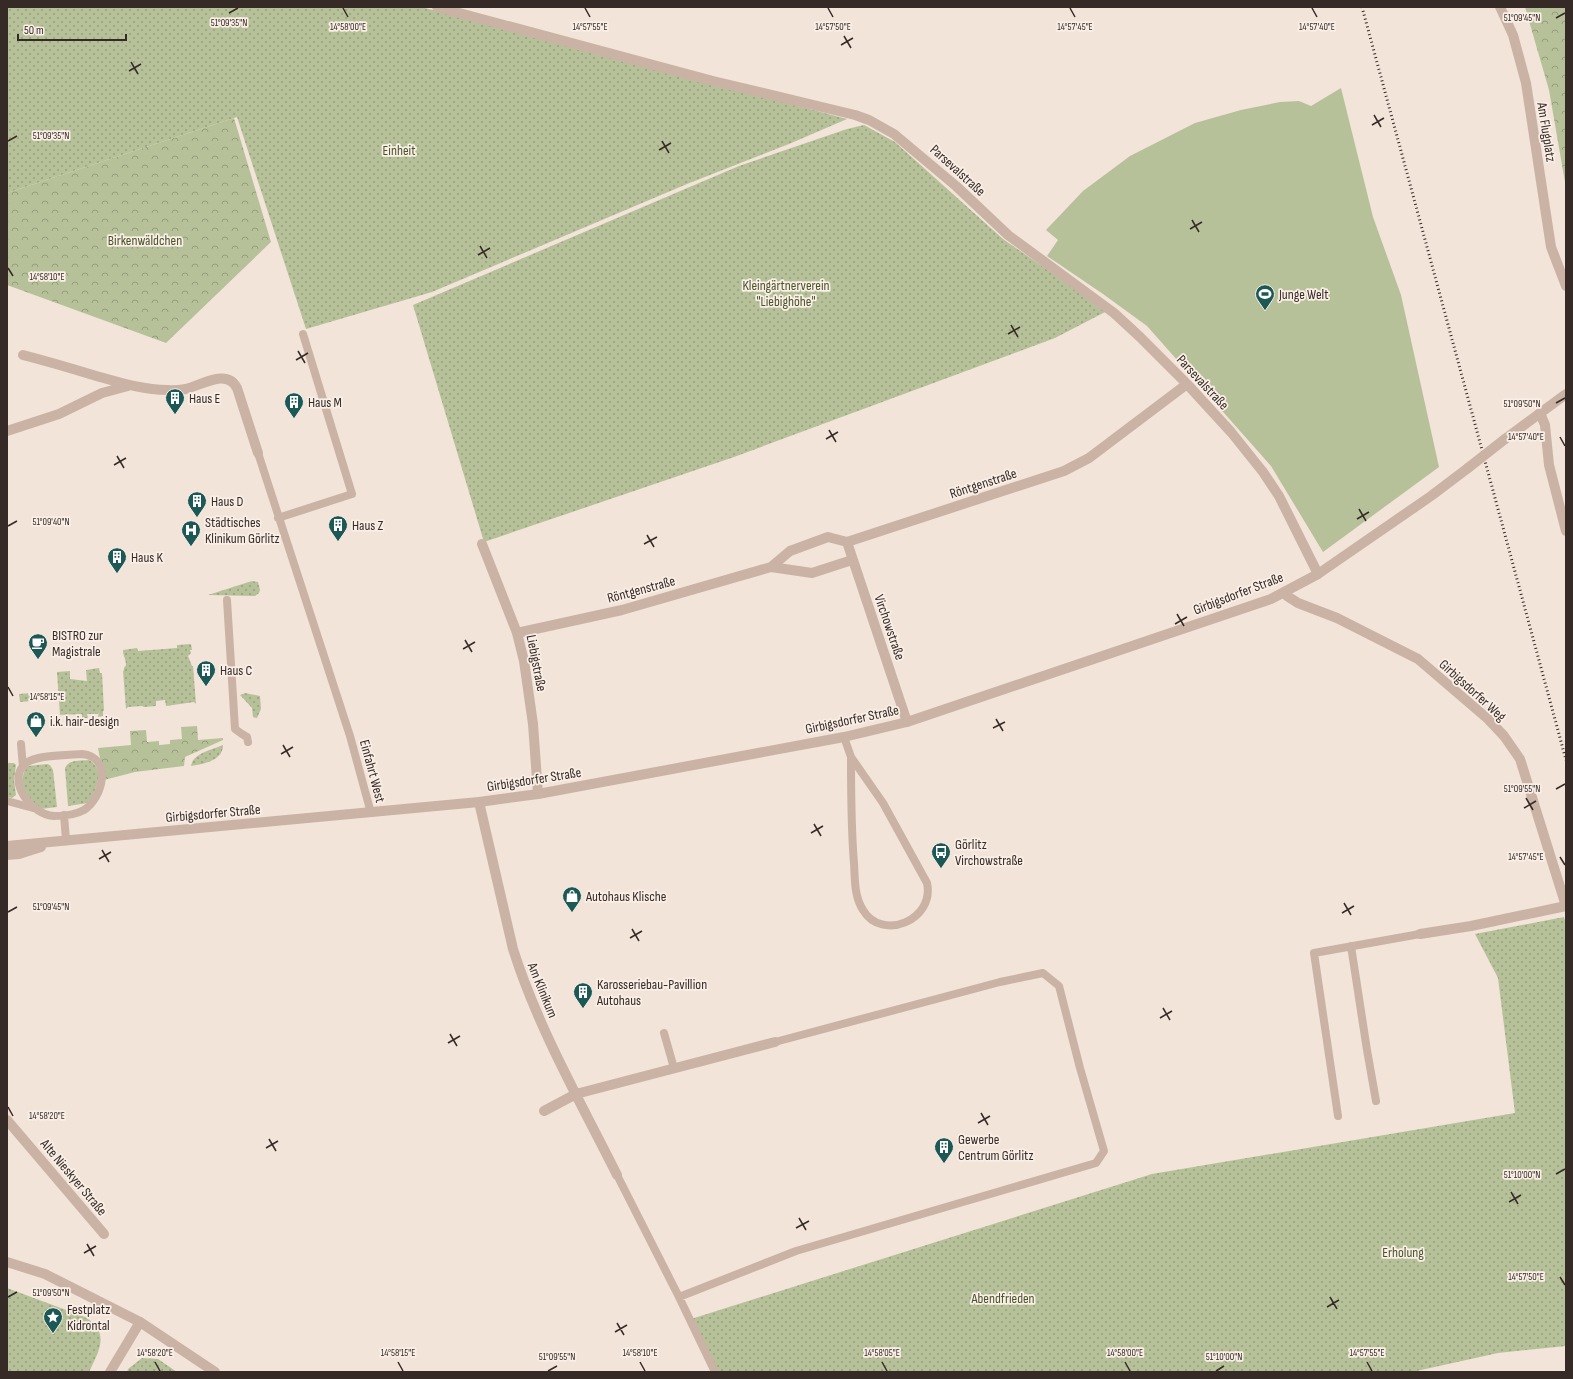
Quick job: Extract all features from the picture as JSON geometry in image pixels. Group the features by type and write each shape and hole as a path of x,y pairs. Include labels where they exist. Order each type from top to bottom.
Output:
{"street":[{"name":"Parsevalstraße","path":"437,7 713,81 855,115 894,134 914,149 1008,235 1114,313 1140,336 1187,384 1231,432 1263,472 1279,496 1318,574"},
{"name":"Am Flugplatz","path":"1500,7 1513,35 1526,83 1551,247 1566,286"},
{"path":"23,355 130,386 160,390 186,389 222,378 229,379 237,388 258,453"},
{"name":"Röntgenstraße","path":"772,567 790,551 828,537 847,542 1064,471 1089,458 1187,384"},
{"path":"7,431 59,414 102,393 130,386"},
{"name":"Girbigsdorfer Straße","path":"7,846 371,813 479,802 538,794 844,737 907,722 1271,599 1318,574 1431,496 1566,394"},
{"path":"1540,413 1545,425 1549,465 1566,531"},
{"name":"Virchowstraße","path":"847,542 907,722"},
{"name":"Liebigstraße","path":"482,544 517,633 524,661 533,724 538,794"},
{"name":"Röntgenstraße","path":"517,633 622,610 772,567 812,573 852,560"},
{"name":"Girbigsdorfer Weg","path":"1285,592 1287,596 1298,603 1337,618 1418,659 1488,719 1499,731 1520,760 1566,906 1472,926 1420,934"},
{"name":"Am Klinikum","path":"479,802 513,949 519,968 553,1048 617,1175"},
{"name":"Girbigsdorfer Straße","path":"7,855 19,854 66,840"},
{"path":"544,1111 576,1094 775,1042"},
{"name":"Alte Nieskyer Straße","path":"7,1120 104,1234"},
{"path":"7,1262 45,1274 140,1322 215,1372"},
{"path":"110,1372 140,1322"}],"lane":[{"path":"278,518 352,494 304,334"},
{"name":"Einfahrt West","path":"258,453 350,736 371,813"},
{"path":"227,600 235,729 247,737 248,742"},
{"path":"844,737 851,757 882,803 927,883 928,894 925,905 918,915 905,923 892,925 870,918 864,912 857,896 850,820 851,757"},
{"path":"20,744 22,767"},
{"path":"82,754 91,756 97,761 101,770 102,783 95,798 83,810 75,814 53,816 44,814 35,808 25,798 21,790 19,774 22,767 26,763 32,759 82,754"},
{"path":"7,801 35,808"},
{"path":"64,815 66,840"},
{"path":"1338,1116 1314,953 1420,934"},
{"path":"1351,946 1376,1101"},
{"path":"679,1297 796,1251 1096,1163 1104,1151 1080,1068 1059,986 1043,973 1000,982 775,1042"},
{"path":"664,1033 674,1068"},
{"path":"617,1175 715,1372"}],"green space":[{"name":"Einheit","path":"7,7 421,7 529,34 847,119 789,144 687,184 432,292 306,329 237,117 7,193"},
{"path":"1525,7 1566,7 1566,188 1549,90"},
{"name":"Junge Welt","path":"1341,88 1373,217 1401,295 1439,467 1323,552 1271,466 1147,326 1047,256 1058,240 1046,230 1083,191 1130,156 1195,123 1241,110 1280,102 1299,101 1311,106"},
{"name":"Birkenwäldchen","path":"234,118 271,242 166,343 7,285 7,193"},
{"name":"Kleingärtnerverein \"Liebighöhe\"","path":"864,125 895,142 1003,239 1107,311 1055,338 734,457 484,542 413,305 739,166 847,129"},
{"path":"252,581 258,582 260,590 255,596 208,595"},
{"path":"191,644 192,650 190,650 191,653 188,656 193,666 196,704 194,702 166,706 165,700 156,701 156,706 128,707 126,709 123,671 126,661 123,650 137,648 138,651 177,648 177,645"},
{"path":"99,668 100,673 102,673 103,716 98,717 99,713 87,714 88,718 82,718 82,714 60,715 57,672 70,671 70,679 87,681 86,670"},
{"path":"43,692 44,700 20,702 19,694"},
{"path":"245,693 260,696 261,709 257,718 253,717 252,708 240,695"},
{"path":"197,726 198,740 223,738 223,740 185,757 184,766 135,772 104,780 98,748 131,745 130,731 146,730 147,742 159,741 159,745 170,744 170,740 182,739 181,727"},
{"path":"223,745 220,755 212,761 191,766 192,762 199,755"},
{"path":"89,760 94,764 98,774 98,780 94,792 88,803 68,806 65,768 72,762"},
{"path":"7,763 14,763 16,765 14,780 16,795 12,798 7,797"},
{"path":"50,765 53,770 57,807 41,809 38,808 23,790 22,779 25,769 28,766"},
{"name":"Erholung","path":"1564,917 1566,924 1566,1346 1498,1353 1412,1372 716,1372 691,1319 1152,1174 1515,1113 1498,978 1475,934"},
{"name":"Festplatz Kidrontal","path":"7,1288 85,1317 93,1323 98,1329 100,1342 97,1356 89,1372 7,1372"},
{"path":"142,1358 158,1359 177,1372 127,1372 128,1369"}],"railway":[{"path":"1362,7 1566,760"}],"place":[{"name":"Junge Welt","path":"1265,311"},
{"name":"Haus E","path":"175,415"},
{"name":"Haus M","path":"294,419"},
{"name":"Haus D","path":"197,518"},
{"name":"Haus Z","path":"338,542"},
{"name":"Städtisches Klinikum Görlitz","path":"191,547"},
{"name":"Haus K","path":"117,574"},
{"name":"BISTRO zur Magistrale","path":"38,660"},
{"name":"Haus C","path":"206,687"},
{"name":"i.k. hair-design","path":"36,738"},
{"name":"Görlitz Virchowstraße","path":"941,869"},
{"name":"Autohaus Klische","path":"572,913"},
{"name":"Karosseriebau-Pavillion Autohaus","path":"583,1009"},
{"name":"Gewerbe Centrum Görlitz","path":"944,1164"},
{"name":"Festplatz Kidrontal","path":"53,1334"}],"park label":[{"name":"Abendfrieden","path":"1003,1298"}]}
